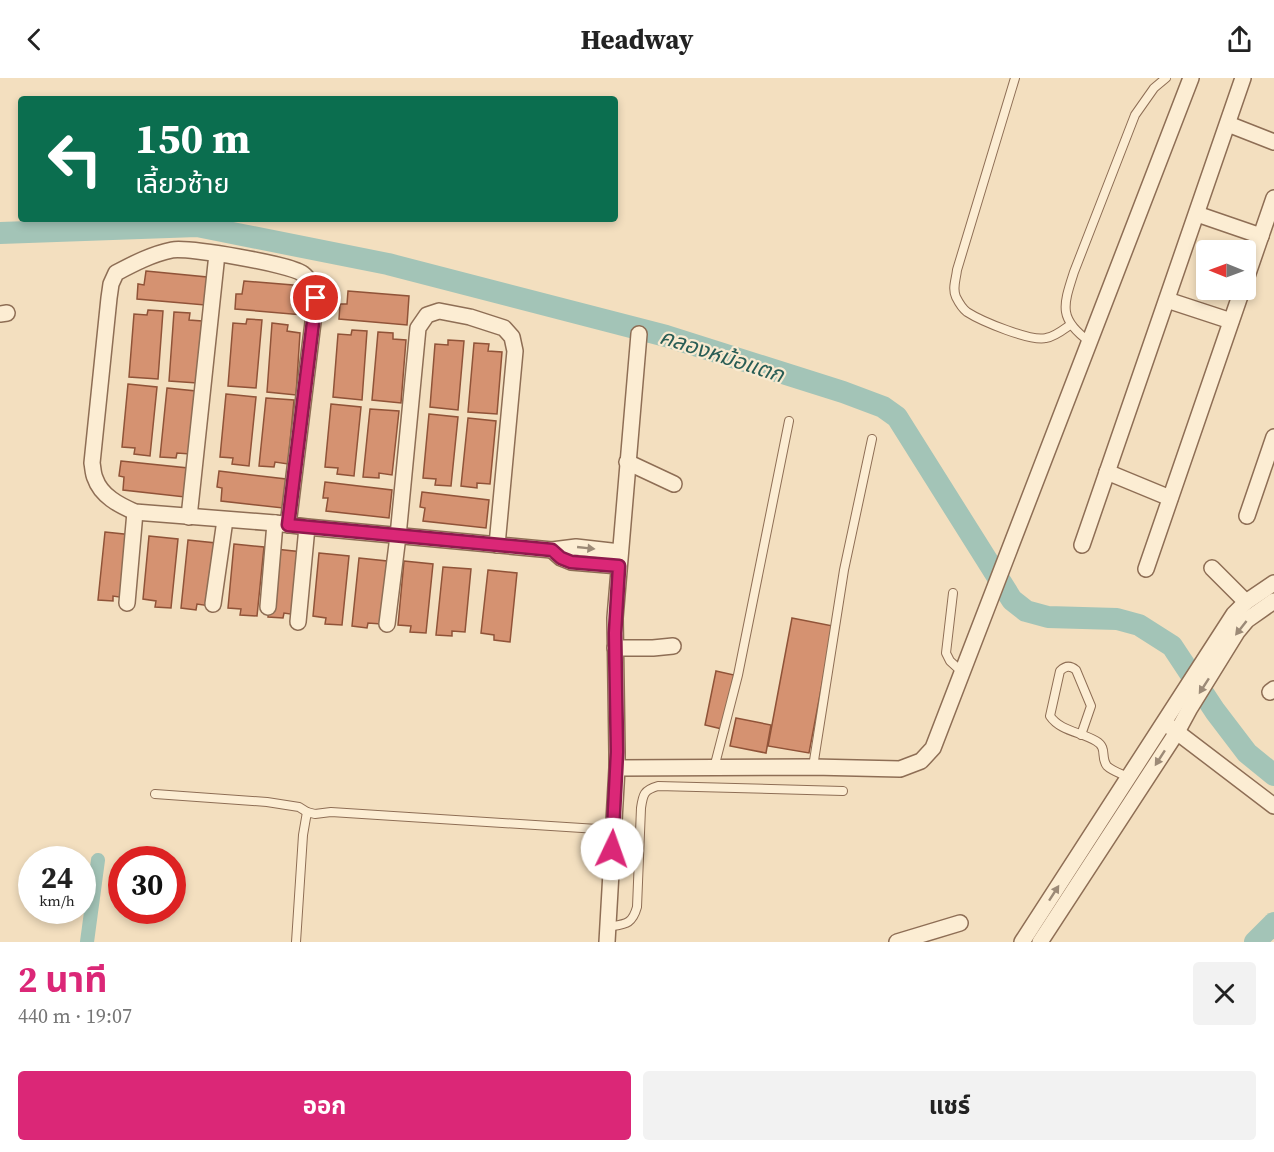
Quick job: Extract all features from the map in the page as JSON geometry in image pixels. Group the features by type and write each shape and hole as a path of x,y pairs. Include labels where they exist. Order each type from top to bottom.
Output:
{"street":[{"path":"616,768 900,769 921,761 933,748 1191,78"},
{"path":"1082,545 1244,78"},
{"path":"1228,124 1274,142"},
{"path":"1256,250 1274,198"},
{"path":"1197,214 1261,236"},
{"path":"268,607 281,524 316,298 311,282 302,272 277,264 174,249 156,254 116,273 111,284 92,463 95,478 102,490 115,502 135,513 281,524 552,550 561,558 571,562 620,559"},
{"path":"189,517 217,254"},
{"path":"1167,300 1231,321"},
{"path":"1146,569 1238,300"},
{"path":"387,624 418,328 427,315 439,311 470,317 504,328 512,337 515,351 497,545"},
{"path":"608,935 617,752 615,618 639,334"},
{"path":"1247,516 1267,482 1274,437"},
{"path":"627,462 674,484"},
{"path":"1107,472 1170,498"},
{"path":"127,603 135,513"},
{"path":"213,604 225,520"},
{"path":"298,622 307,527"},
{"path":"1212,568 1246,602"},
{"path":"1022,942 1177,732 1234,614 1246,602 1274,583"},
{"path":"1040,942 1128,777 1182,694 1247,620 1274,601"},
{"path":"615,648 674,646"},
{"path":"1164,722 1274,806"},
{"path":"897,942 960,923"}],"lane":[{"path":"1015,78 957,270 954,290 965,310 1024,336 1048,338 1070,325"},
{"path":"1090,342 1070,325 1065,310 1067,293 1135,115 1154,88 1166,78"},
{"path":"714,768 738,675 789,421"},
{"path":"813,767 844,570 872,439"},
{"path":"953,592 946,653 950,661 962,672"},
{"path":"1081,735 1091,706 1076,670 1072,667 1064,667 1060,671 1050,716 1053,722 1081,735 1098,741 1103,747 1105,764 1128,777"},
{"path":"608,935 634,917 637,907 641,808 643,796 648,789 658,786 843,791"},
{"path":"155,794 267,802 299,807 315,814 331,812 613,830"},
{"path":"296,942 303,835 307,812"}],"building":[{"path":"146,271 207,277 205,305 137,299 138,284 144,285"},
{"path":"244,281 305,286 303,315 235,309 236,294 242,294"},
{"path":"348,291 409,296 407,325 339,319 340,304 347,304"},
{"path":"148,310 163,311 158,379 129,377 134,314 147,315"},
{"path":"174,312 190,313 189,320 202,321 197,383 169,381"},
{"path":"247,319 262,320 256,388 228,386 233,323 246,324"},
{"path":"272,323 288,325 287,331 300,333 296,395 267,392"},
{"path":"352,330 367,331 362,400 333,397 338,334 351,335"},
{"path":"378,332 393,333 393,339 406,340 401,403 372,400"},
{"path":"448,340 464,341 458,410 430,407 435,344 448,345"},
{"path":"474,343 489,344 488,351 502,352 497,414 468,412"},
{"path":"128,384 157,387 150,456 134,454 135,448 122,447"},
{"path":"167,388 196,391 190,454 177,453 176,458 160,457"},
{"path":"226,394 256,397 249,466 232,464 233,458 220,457"},
{"path":"266,398 294,400 288,464 275,462 274,467 259,466"},
{"path":"331,404 361,407 354,476 337,474 338,468 325,467"},
{"path":"370,409 399,411 392,475 379,473 379,478 363,477"},
{"path":"429,414 458,417 451,486 435,485 436,479 423,478"},
{"path":"468,418 496,421 490,484 477,483 477,488 461,486"},
{"path":"121,461 188,468 185,497 123,490 124,477 119,476"},
{"path":"219,471 286,479 283,508 221,501 222,488 217,487"},
{"path":"325,482 392,490 389,518 326,511 328,498 323,498"},
{"path":"422,492 489,500 486,528 423,521 425,508 420,507"},
{"path":"105,532 133,535 126,598 113,596 113,601 98,600"},
{"path":"149,536 178,539 171,608 155,607 156,601 143,599"},
{"path":"188,540 216,543 210,606 197,604 196,610 181,608"},
{"path":"234,544 264,547 257,616 240,615 241,609 228,608"},
{"path":"275,549 303,552 297,615 284,613 283,618 268,617"},
{"path":"319,553 349,556 342,625 325,624 326,618 313,616"},
{"path":"359,558 387,561 381,624 368,623 367,628 352,626"},
{"path":"404,561 433,564 426,633 410,632 411,626 398,625"},
{"path":"443,567 471,569 465,632 452,631 452,636 436,635"},
{"path":"488,570 517,573 510,642 494,640 494,635 481,633"},
{"path":"792,618 833,626 809,753 768,746"},
{"path":"716,671 734,675 722,729 705,725"},
{"path":"736,718 771,725 766,753 730,746"}],"waterway":[{"name":"คลองหม้อแตก","path":"0,233 197,226 388,264 666,336 843,392 883,407 897,417 1012,600 1026,611 1048,617 1117,619 1139,625 1172,646 1215,711 1247,753 1274,775"},
{"path":"87,942 98,860"},
{"path":"1255,942 1274,923"}],"route":[{"path":"316,298 288,525 552,550 561,558 571,562 619,566 615,618 617,752 612,849"}]}
